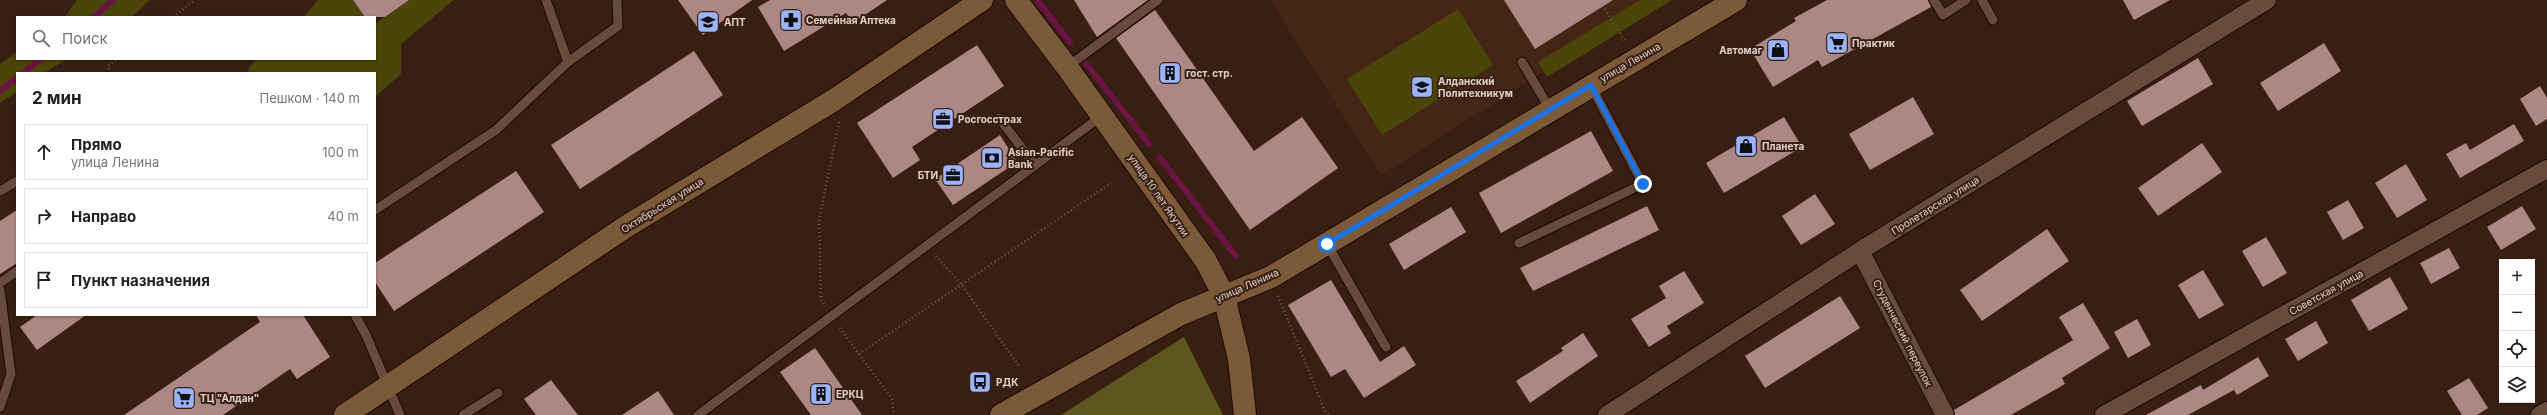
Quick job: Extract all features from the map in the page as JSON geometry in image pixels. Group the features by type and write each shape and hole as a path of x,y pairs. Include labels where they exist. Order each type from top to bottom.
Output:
{"main road":[{"name":"Октябрьская улица","path":"345,415 627,226 834,100 982,0"},
{"name":"улица 10 лет Якутии","path":"1016,0 1103,115 1206,261 1224,296 1239,359 1245,415"},
{"name":"улица Ленина","path":"1001,415 1181,314 1271,277 1636,59 1724,3"}],"street":[{"name":"Пролетарская улица","path":"1607,415 1860,251 2267,0"},
{"name":"Советская улица","path":"2104,415 2547,168"},
{"name":"Студенческий переулок","path":"1860,251 1945,415"},
{"path":"2540,415 2547,411"}],"lane":[{"path":"546,0 568,62"},
{"path":"376,209 496,130 568,62 618,26 617,0"},
{"path":"1067,67 1158,0"},
{"path":"1934,0 1943,15 1966,0"},
{"path":"1982,0 1993,20"},
{"path":"1522,62 1550,109"},
{"path":"1519,243 1643,184 1591,85"},
{"path":"698,415 1103,115"},
{"path":"999,118 1035,165"},
{"path":"0,191 16,182"},
{"path":"1327,244 1386,347"},
{"path":"0,283 16,272"},
{"path":"0,290 11,374 0,407"},
{"path":"355,316 389,386 400,415"},
{"path":"463,415 498,393"}],"path":[{"path":"174,16 195,0"},
{"path":"1605,9 1636,59"},
{"path":"110,72 108,66 117,60"},
{"path":"834,100 841,110 819,220 821,300 892,399 894,415"},
{"path":"859,354 1111,183"},
{"path":"926,246 961,284 1019,366"},
{"path":"1271,277 1325,411 1329,415"}],"shaded area":[{"path":"77,0 150,0 133,16 66,16"},
{"path":"318,0 353,0 364,16 305,16"},
{"path":"409,0 454,0 401,44 401,74 376,96 376,72 248,72 250,66 257,60 376,60 376,23"},
{"name":"Алданский Политехникум","path":"1270,0 1657,0 1381,175"},
{"path":"1640,0 1672,0 1547,77 1538,62"},
{"path":"1458,9 1493,65 1382,135 1347,79"},
{"path":"16,53 16,60 65,60 46,72 16,72 16,93 0,103 0,64"},
{"path":"1184,337 1223,415 1061,415"}],"building":[{"path":"353,0 409,0 385,17 364,16"},
{"name":"АПТ","path":"678,0 752,0 703,35"},
{"path":"770,0 887,0 853,23 846,13 784,51 758,7"},
{"path":"1074,0 1148,0 1097,37"},
{"path":"1504,0 1613,0 1535,49"},
{"name":"Практик","path":"1827,0 1928,0 1931,7 1822,67 1818,60 1773,87 1750,49 1796,21 1794,18"},
{"path":"2123,0 2170,0 2134,20"},
{"name":"гост. стр.","path":"1155,10 1254,151 1302,117 1338,168 1250,230 1116,38"},
{"path":"2324,43 2341,71 2278,111 2260,83"},
{"path":"977,45 1004,86 912,147 920,160 893,178 857,123"},
{"path":"694,51 723,95 580,189 551,145"},
{"path":"2198,58 2213,84 2142,126 2127,101"},
{"path":"2540,86 2547,98 2547,119 2536,126 2520,99"},
{"path":"1913,97 1934,134 1870,170 1849,134"},
{"path":"1784,117 1802,147 1724,193 1706,163"},
{"path":"2514,124 2524,141 2460,178 2446,154 2466,143 2470,150"},
{"path":"1591,131 1613,171 1501,233 1479,193"},
{"path":"1000,135 1017,162 953,205 935,179"},
{"path":"2202,143 2222,172 2158,216 2138,188"},
{"path":"2406,164 2427,200 2397,218 2375,183"},
{"path":"516,171 544,212 394,311 376,284 376,262"},
{"path":"1815,194 1835,224 1801,245 1782,216"},
{"path":"2348,200 2364,228 2343,240 2327,212"},
{"path":"1647,206 1659,230 1533,291 1520,268"},
{"path":"2522,206 2536,229 2501,250 2487,227"},
{"path":"1451,207 1466,232 1404,270 1389,244"},
{"path":"16,211 16,264 0,274 0,221"},
{"path":"2047,229 2069,261 1982,321 1960,290"},
{"path":"2266,237 2287,273 2263,287 2242,251"},
{"path":"2449,248 2460,268 2431,284 2420,263"},
{"path":"2203,270 2224,305 2199,319 2178,285"},
{"path":"1684,271 1704,303 1667,326 1671,333 1649,347 1631,319 1666,298 1659,286"},
{"path":"2390,277 2408,309 2369,331 2351,300"},
{"path":"1331,280 1380,362 1404,346 1416,365 1364,398 1345,369 1331,377 1288,305"},
{"path":"1840,296 1860,328 1765,388 1745,356"},
{"path":"2083,303 2110,348 2062,378 2065,384 2011,415 1955,415 1954,410 2073,340 2059,317"},
{"path":"36,316 85,316 37,350 20,327"},
{"path":"257,316 304,316 330,357 297,379 290,369 223,415 124,415 260,322"},
{"path":"2137,319 2151,345 2128,358 2114,332"},
{"path":"2316,321 2328,343 2298,361 2285,339"},
{"path":"1583,333 1598,356 1530,403 1516,381 1563,351 1561,348"},
{"name":"ЕРКЦ","path":"815,348 862,415 811,415 780,372"},
{"path":"2258,357 2269,376 2237,395 2234,390 2188,415 2146,415 2201,385 2203,390"},
{"path":"2469,378 2488,408 2477,415 2462,415 2447,391"},
{"path":"551,380 578,415 536,415 524,399"},
{"path":"658,391 674,415 622,415"}],"waterway":[{"path":"95,16 113,0"},
{"path":"1037,0 1070,42"},
{"path":"1081,57 1149,144"},
{"path":"24,72 40,60"},
{"path":"0,91 16,79"},
{"path":"1160,158 1236,256"}],"place":[{"name":"Семейная Аптека","path":"791,20"},
{"name":"АПТ","path":"708,22"},
{"name":"Практик","path":"1837,43"},
{"name":"Автомаг","path":"1778,50"},
{"name":"гост. стр.","path":"1170,73"},
{"name":"Алданский Политехникум","path":"1422,87"},
{"name":"Росгосстрах","path":"943,119"},
{"name":"Планета","path":"1746,146"},
{"name":"Asian-Pacific Bank","path":"992,158"},
{"name":"БТИ","path":"953,175"},
{"name":"РДК","path":"980,382"},
{"name":"ЕРКЦ","path":"821,394"},
{"name":"ТЦ \"Алдан\"","path":"184,398"}],"route":[{"path":"1327,244 1591,85 1643,184"}]}
